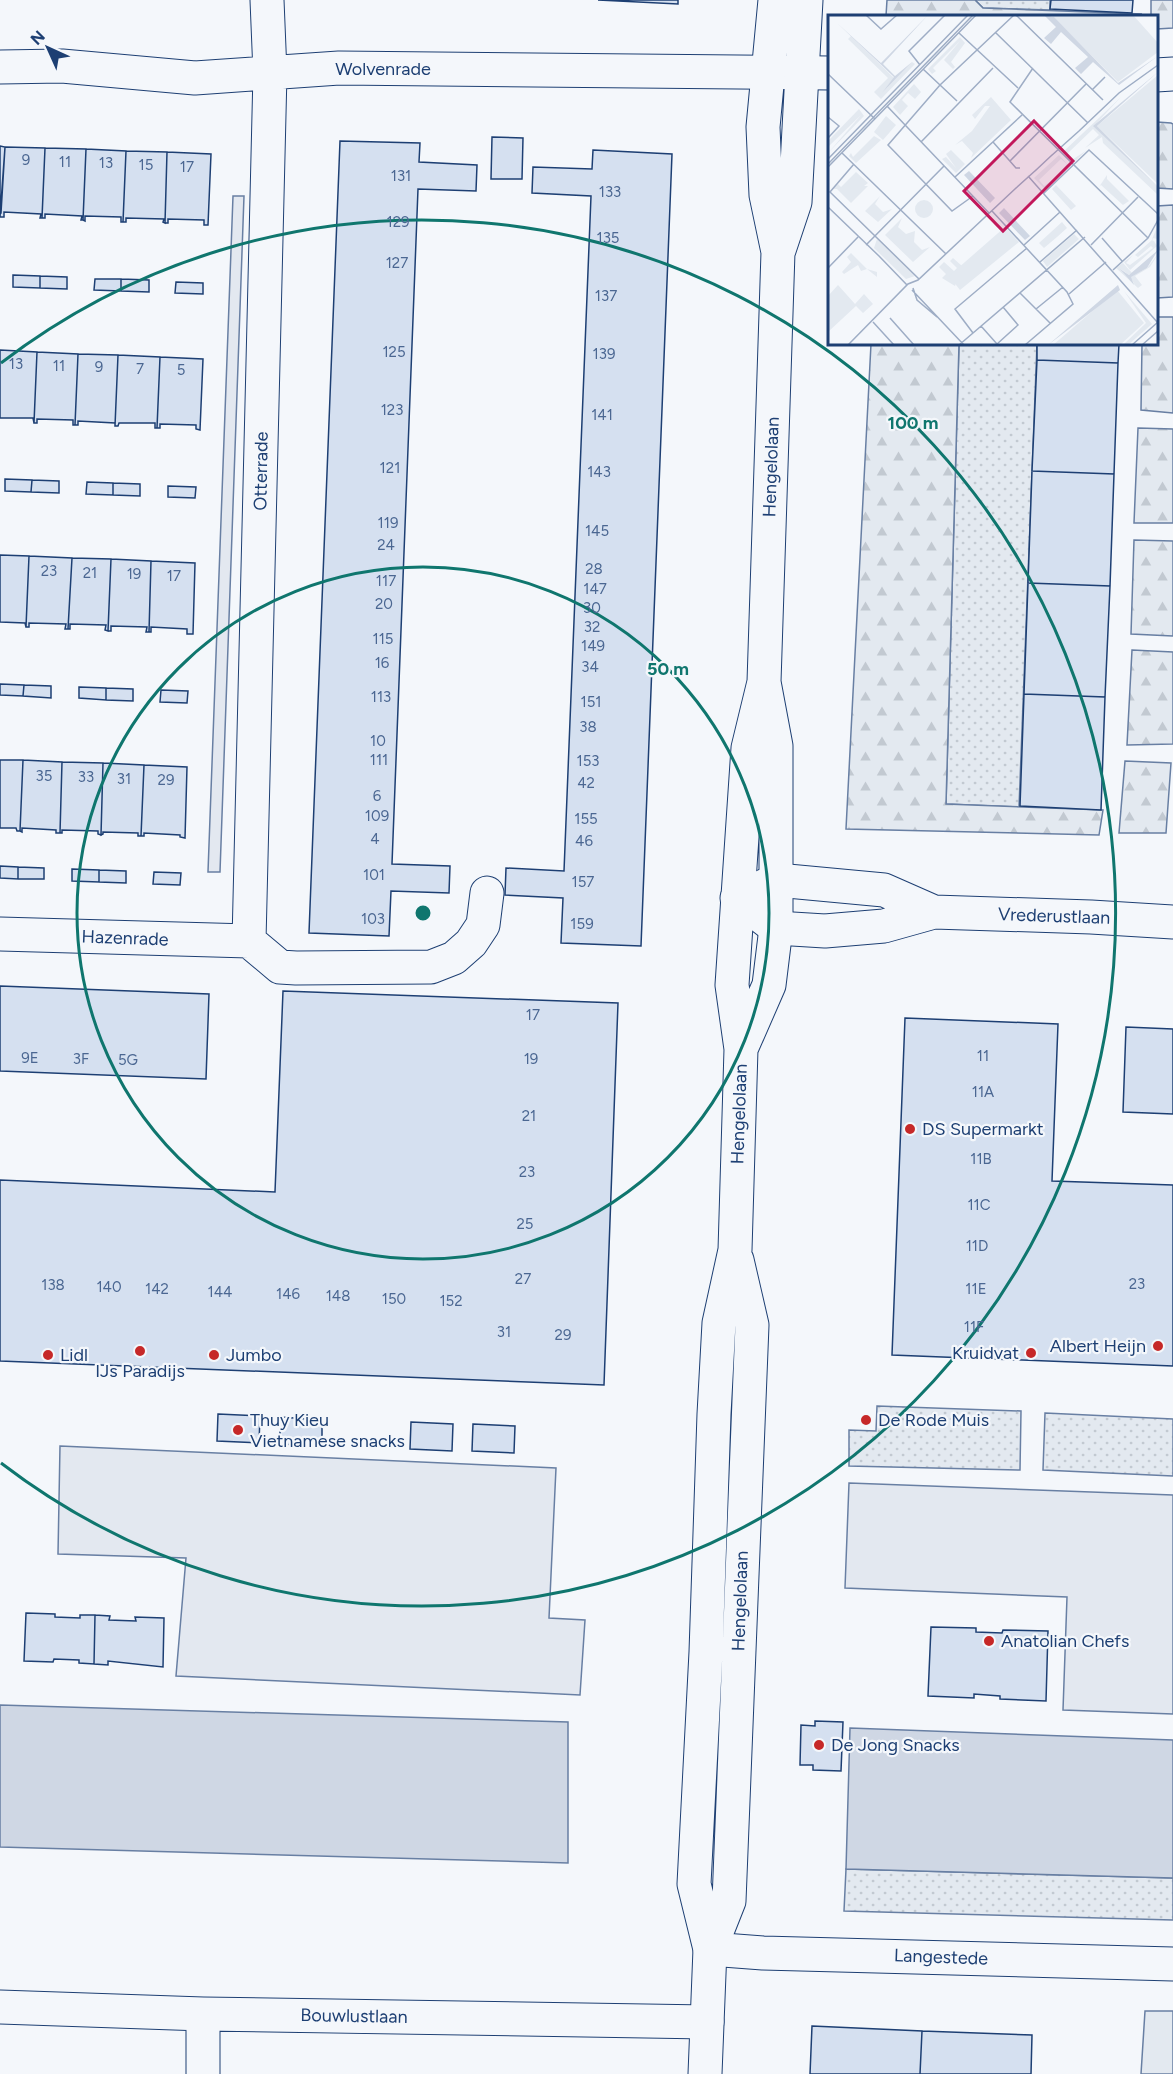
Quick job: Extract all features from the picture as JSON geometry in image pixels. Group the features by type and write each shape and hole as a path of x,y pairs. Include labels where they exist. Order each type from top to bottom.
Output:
{"street":[{"name":"Otterrade","path":"249,941 270,73 267,0"},
{"name":"Hengelolaan","path":"741,1049 769,985 776,928 776,746 764,682 778,252 766,195 763,127 775,0"},
{"name":"Hengelolaan","path":"778,252 795,202 816,73 806,0"},
{"name":"Wolvenrade","path":"0,67 62,66 195,78 339,68 816,73"},
{"path":"1158,75 1173,74"},
{"name":"Hengelolaan","path":"705,2074 710,1949 694,1884 719,1323 735,1250 741,1049 732,985 747,748 764,682"},
{"name":"Vrederustlaan","path":"737,898 777,880 884,890 934,912"},
{"path":"249,941 280,967 430,967 454,958 471,943 483,925 487,893"},
{"path":"737,898 776,928"},
{"name":"Vrederustlaan","path":"776,928 825,931 884,926 934,912 1173,922"},
{"name":"Hazenrade","path":"0,934 249,941"},
{"name":"Langestede","path":"710,1949 763,1953 1173,1964"},
{"name":"Bouwlustlaan","path":"0,2007 707,2022"},
{"path":"203,2013 203,2074"}],"green space":[{"path":"887,0 975,0 983,8 1141,14 1140,15 886,15"},
{"path":"975,0 1050,0 1050,10 983,8"},
{"path":"1151,0 1173,0 1173,28 1158,29 1158,15 1151,15"},
{"path":"1158,122 1173,124 1173,189 1158,188"},
{"path":"1173,205 1173,297 1158,298 1158,206"},
{"path":"1158,317 1173,317 1173,413 1141,410 1142,345 1158,345"},
{"path":"871,345 959,345 946,804 1103,810 1099,835 846,829"},
{"path":"959,345 1037,345 1019,807 946,804"},
{"path":"1138,428 1173,429 1173,523 1134,523"},
{"path":"1134,540 1173,541 1173,636 1131,634"},
{"path":"1132,650 1173,652 1173,744 1127,745"},
{"path":"1125,761 1171,763 1166,833 1119,833"},
{"path":"877,1406 1021,1411 1020,1470 849,1466 849,1430 876,1431"},
{"path":"1045,1413 1173,1419 1173,1476 1043,1470"},
{"path":"846,1869 1173,1878 1173,1920 844,1911"},
{"path":"1145,2011 1173,2011 1173,2074 1141,2074"}],"shaded area":[{"path":"233,196 244,196 220,872 208,872"},
{"path":"60,1446 556,1468 549,1618 585,1620 580,1695 176,1676 186,1558 58,1554"},
{"path":"849,1483 1173,1495 1173,1714 1063,1710 1067,1597 845,1588"},
{"path":"0,1705 568,1722 568,1863 0,1847"},
{"path":"850,1728 1173,1740 1173,1878 846,1869"}],"building":[{"path":"598,0 678,0 678,4"},
{"path":"1051,0 1133,0 1132,13 1050,9"},
{"path":"492,137 523,138 522,179 491,179"},
{"path":"340,141 420,143 419,162 477,165 476,191 418,189 392,864 450,866 449,893 391,891 389,936 309,933"},
{"path":"0,146 5,147 1,213 0,213"},
{"path":"5,147 45,148 42,218 40,218 41,214 4,212 4,217 0,217"},
{"path":"45,148 86,149 83,220 81,220 82,216 45,214 45,218 42,218"},
{"path":"86,149 126,151 123,222 121,222 121,217 85,216 85,221 83,220"},
{"path":"593,150 672,154 641,946 561,943 563,898 505,895 506,868 564,871 591,196 532,193 533,167 592,169"},
{"path":"126,151 167,152 165,223 164,219 126,218 126,222 123,222"},
{"path":"167,152 211,154 208,225 204,225 204,220 168,219 168,223 165,223"},
{"path":"13,275 40,276 40,288 13,287"},
{"path":"40,276 67,277 67,289 40,288"},
{"path":"95,279 121,279 121,291 94,290"},
{"path":"121,279 149,280 149,292 121,291"},
{"path":"176,282 203,283 203,294 175,293"},
{"path":"1037,345 1119,345 1118,363 1037,360"},
{"path":"0,350 37,352 34,423 33,418 0,418"},
{"path":"37,352 78,354 75,425 73,425 73,420 37,419 37,423 34,423"},
{"path":"78,354 118,355 115,426 115,423 78,421 78,425 75,425"},
{"path":"118,355 160,357 157,428 155,428 155,423 119,423 115,426"},
{"path":"160,357 203,359 200,430 196,429 196,425 160,424 160,428 157,428"},
{"path":"1037,360 1118,363 1114,474 1032,471"},
{"path":"1032,471 1114,474 1110,586 1028,583"},
{"path":"5,479 32,480 31,492 5,491"},
{"path":"32,480 59,481 59,493 31,492"},
{"path":"87,482 113,483 113,495 86,494"},
{"path":"113,483 140,484 140,496 113,495"},
{"path":"168,486 196,487 195,498 168,497"},
{"path":"0,555 29,556 26,627 25,623 0,622"},
{"path":"29,556 72,558 68,629 65,629 66,624 29,623 29,627 26,627"},
{"path":"72,558 111,559 108,631 105,630 106,625 70,624 70,629 68,629"},
{"path":"111,559 151,561 149,632 146,632 147,627 111,626 111,631 108,631"},
{"path":"151,561 195,563 193,634 187,634 187,629 151,627 151,632 149,632"},
{"path":"1028,583 1110,586 1105,697 1024,694"},
{"path":"0,684 24,685 23,696 0,695"},
{"path":"24,685 51,686 51,698 23,696"},
{"path":"79,687 106,688 106,700 79,698"},
{"path":"106,688 133,689 133,701 106,700"},
{"path":"161,690 188,691 187,703 160,702"},
{"path":"1024,694 1105,697 1101,810 1020,806"},
{"path":"0,760 23,760 20,831 16,828 0,828"},
{"path":"23,760 62,762 60,833 56,833 56,830 22,828 22,832 20,831"},
{"path":"62,762 103,763 101,835 98,831 62,830 60,833"},
{"path":"103,763 144,765 141,836 138,836 138,833 103,832 101,835"},
{"path":"144,765 187,767 185,838 180,835 144,833 144,836 141,836"},
{"path":"0,866 18,867 18,879 0,878"},
{"path":"18,867 44,868 44,879 18,879"},
{"path":"72,869 99,870 99,882 72,881"},
{"path":"99,870 126,871 126,883 99,882"},
{"path":"154,872 181,873 180,885 153,884"},
{"path":"0,986 209,994 206,1079 0,1071"},
{"path":"283,991 618,1003 604,1385 0,1361 0,1180 275,1192"},
{"path":"905,1018 1058,1024 1052,1181 1173,1185 1173,1366 892,1355"},
{"path":"1126,1027 1173,1029 1173,1114 1123,1112"},
{"path":"218,1414 260,1416 259,1443 217,1441"},
{"path":"280,1417 322,1420 322,1446 280,1444"},
{"path":"411,1422 453,1424 452,1451 410,1449"},
{"path":"473,1424 515,1426 514,1453 472,1451"},
{"path":"26,1613 80,1618 80,1615 95,1615 94,1664 79,1663 79,1660 24,1661"},
{"path":"95,1615 110,1616 109,1620 136,1621 135,1617 164,1618 163,1667 108,1661 108,1665 94,1664"},
{"path":"931,1627 976,1628 976,1632 1002,1633 1003,1630 1048,1631 1046,1701 1000,1699 1000,1696 974,1694 974,1698 928,1696"},
{"path":"815,1721 843,1722 841,1771 813,1770 813,1765 800,1765 801,1725 815,1726"},
{"path":"812,2026 922,2031 920,2074 810,2074"},
{"path":"922,2031 1032,2035 1031,2074 920,2074"}],"place":[{"name":"DS Supermarkt","path":"910,1129"},
{"name":"Albert Heijn","path":"1158,1346"},
{"name":"IJs Paradijs","path":"140,1351"},
{"name":"Kruidvat","path":"1031,1353"},
{"name":"Lidl","path":"48,1355"},
{"name":"Jumbo","path":"214,1355"},
{"name":"De Rode Muis","path":"866,1420"},
{"name":"Thuy Kieu Vietnamese snacks","path":"238,1430"},
{"name":"Anatolian Chefs","path":"989,1641"},
{"name":"De Jong Snacks","path":"819,1745"}]}
